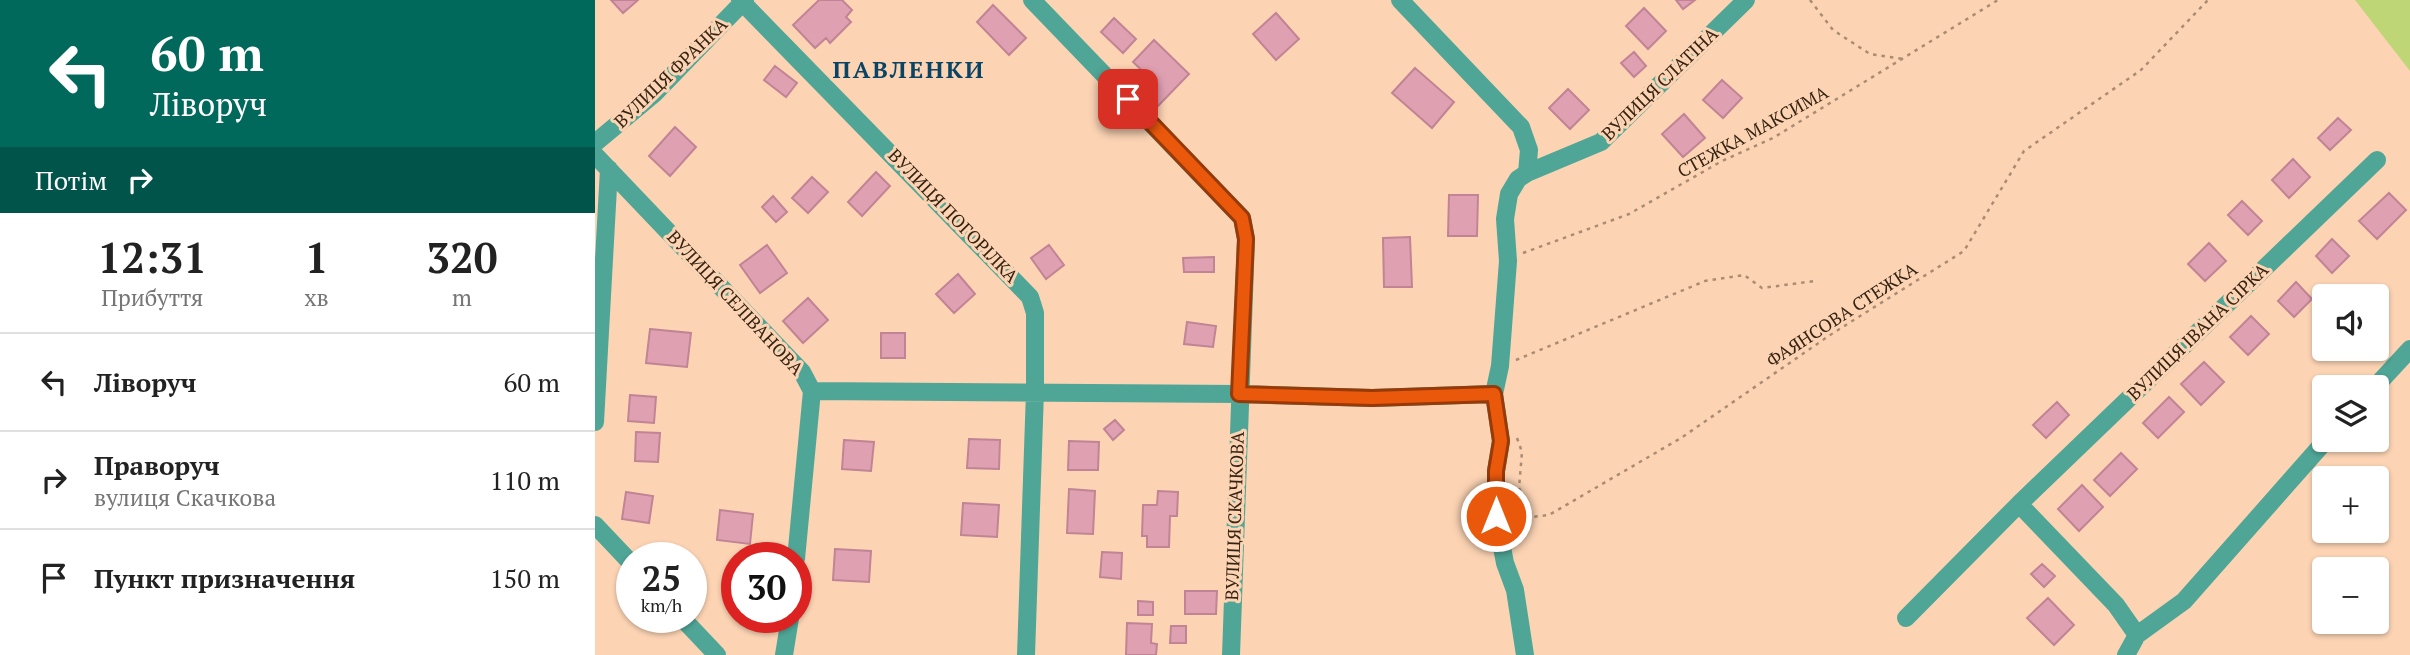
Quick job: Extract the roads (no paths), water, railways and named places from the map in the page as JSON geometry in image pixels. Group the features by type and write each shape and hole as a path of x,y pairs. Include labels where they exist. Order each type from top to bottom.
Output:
{"street":[{"name":"ВУЛИЦЯ СКАЧКОВА","path":"1032,0 1242,218 1246,239 1231,655"},
{"path":"1400,0 1521,127 1529,150 1527,173 1517,179 1509,194 1505,219 1507,261 1500,366 1494,394 1501,441 1496,471 1496,516 1515,590 1525,655"},
{"name":"ВУЛИЦЯ СЛАТІНА","path":"1527,173 1601,142 1746,0"},
{"name":"ВУЛИЦЯ ФРАНКА","path":"595,143 655,93 743,1"},
{"name":"ВУЛИЦЯ ПОГОРІЛКА","path":"743,1 1030,297 1035,313 1035,391 1026,655"},
{"name":"ВУЛИЦЯ СЕЛІВАНОВА","path":"595,155 802,372 812,391 798,542"},
{"name":"ВУЛИЦЯ ІВАНА СІРКА","path":"1906,618 2018,504 2377,160"},
{"path":"595,422 608,169"},
{"path":"2386,375 2410,349"},
{"path":"812,391 1035,391 1372,398 1494,394"},
{"path":"2126,655 2137,635 2184,601 2316,452"},
{"path":"2018,504 2116,604 2137,635"},
{"path":"595,525 616,547"},
{"path":"696,633 717,655"},
{"path":"784,655 788,633"}],"district":[{"name":"ПАВЛЕНКИ","path":"909,70"}]}
